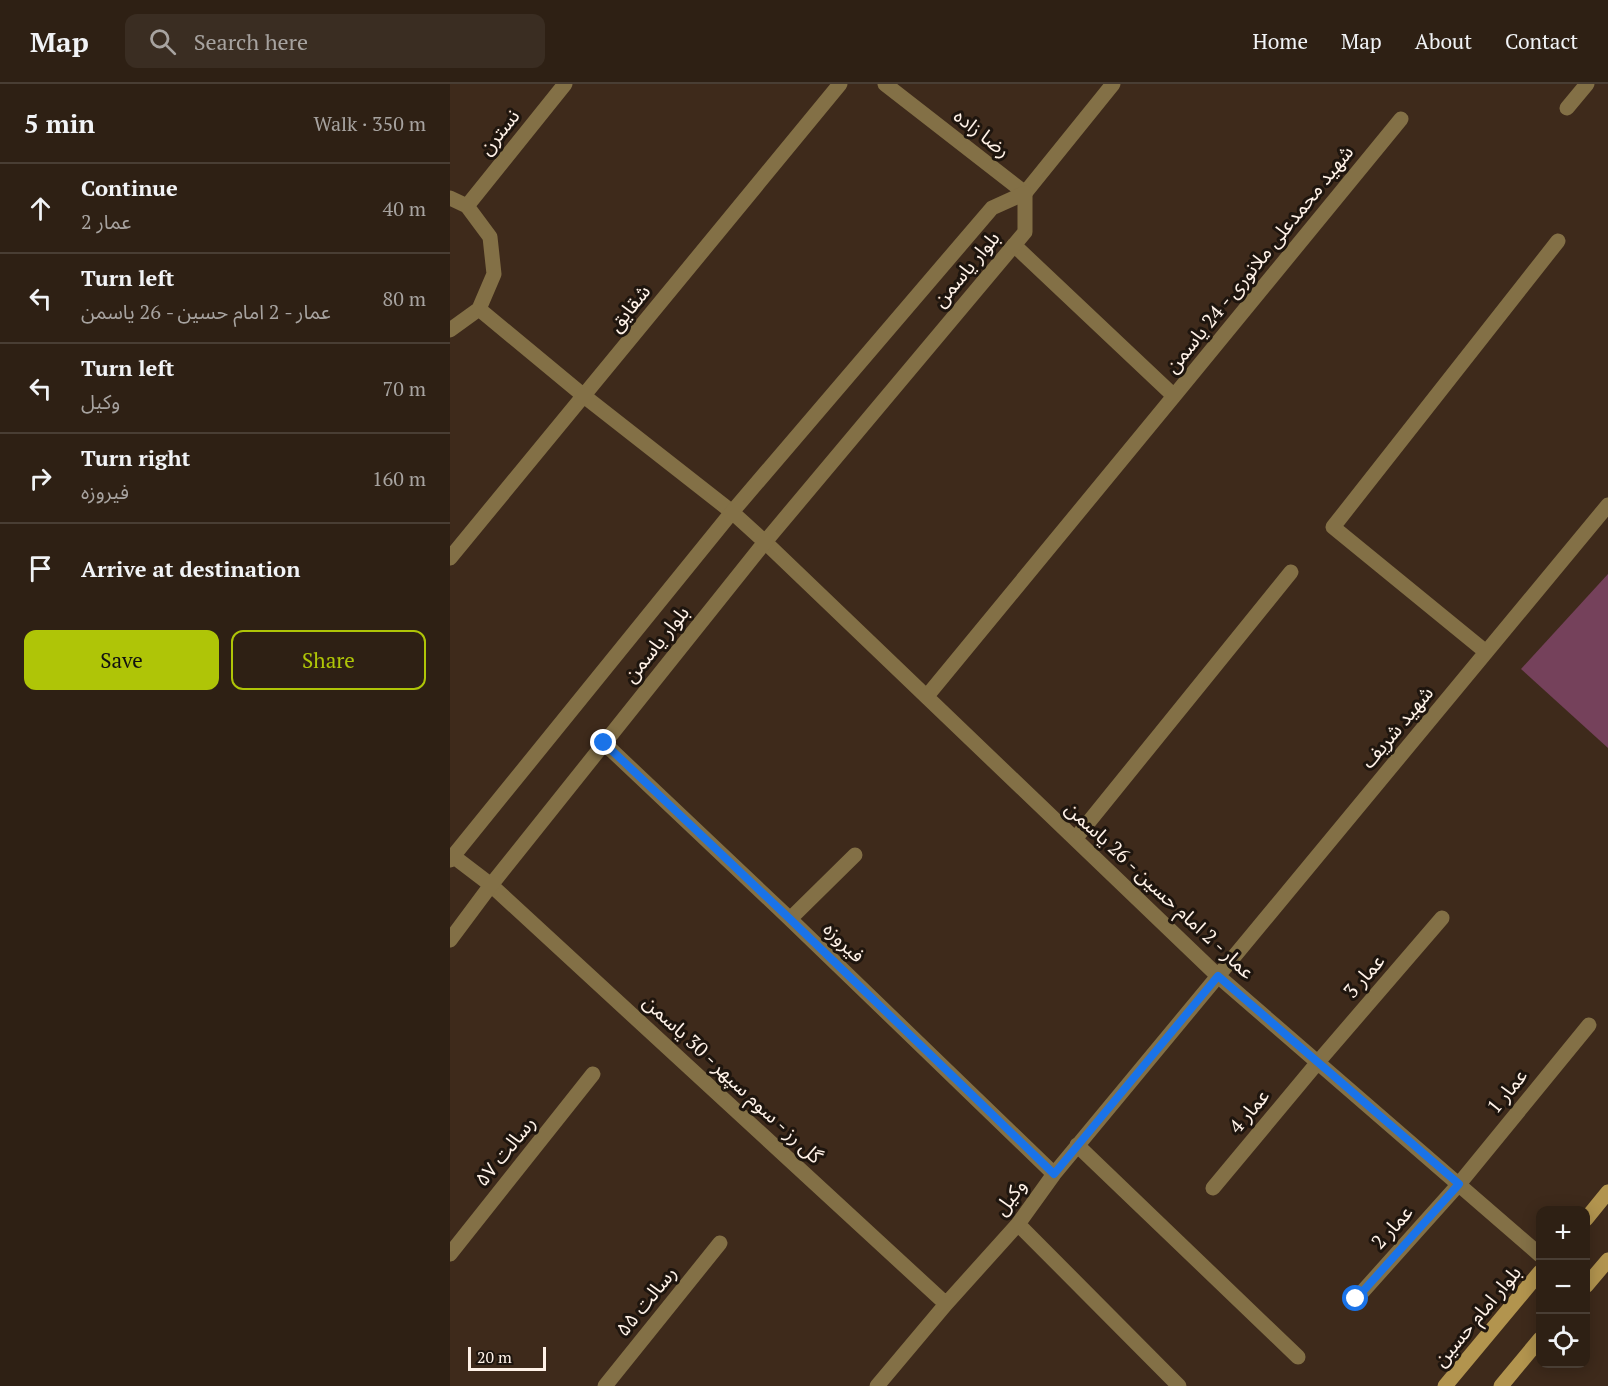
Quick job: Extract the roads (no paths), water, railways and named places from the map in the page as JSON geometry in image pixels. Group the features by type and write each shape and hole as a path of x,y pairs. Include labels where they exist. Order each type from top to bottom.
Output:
{"main road":[{"path":"1590,1213 1608,1192"},
{"path":"1590,1281 1608,1260"},
{"name":"بلوار امام حسین","path":"1445,1386 1536,1277"},
{"path":"1501,1386 1536,1344"}],"street":[{"name":"نسترن","path":"467,206 565,84"},
{"name":"شقایق","path":"450,558 840,84"},
{"name":"رضا زاده","path":"885,84 1025,193"},
{"path":"1025,193 1113,84"},
{"path":"1567,108 1587,84"},
{"name":"شهید محمدعلی ملانوری - 24 یاسمن","path":"1014,245 1174,396 1401,119"},
{"name":"بلوار یاسمن","path":"450,940 491,885 765,542 1025,232 1025,193 992,208 732,512 451,856"},
{"path":"450,198 467,206 490,237 494,274 479,309 450,330"},
{"path":"1486,652 1333,527 1558,241"},
{"name":"عمار - 2 امام حسین - 26 یاسمن","path":"479,309 584,396 732,512 1218,976 1536,1251"},
{"path":"927,696 1174,396"},
{"name":"شهید شریف","path":"1218,976 1608,505"},
{"path":"1075,839 1291,572"},
{"name":"فیروزه","path":"604,743 1054,1174"},
{"path":"790,919 855,855"},
{"name":"گل رز - سوم سپهر - 30 یاسمن","path":"451,856 491,885 946,1304"},
{"name":"عمار 3","path":"1318,1062 1442,918"},
{"name":"وکیل","path":"878,1386 1017,1224 1077,1145 1218,976"},
{"name":"عمار 1","path":"1459,1184 1589,1025"},
{"name":"عمار 4","path":"1213,1188 1318,1062"},
{"name":"رسالت ۵۷","path":"450,1254 593,1074"},
{"path":"1077,1145 1298,1357"},
{"name":"عمار 2","path":"1356,1299 1459,1184"},
{"path":"1017,1224 1179,1386"},
{"name":"رسالت ۵۵","path":"605,1386 720,1243"}]}
